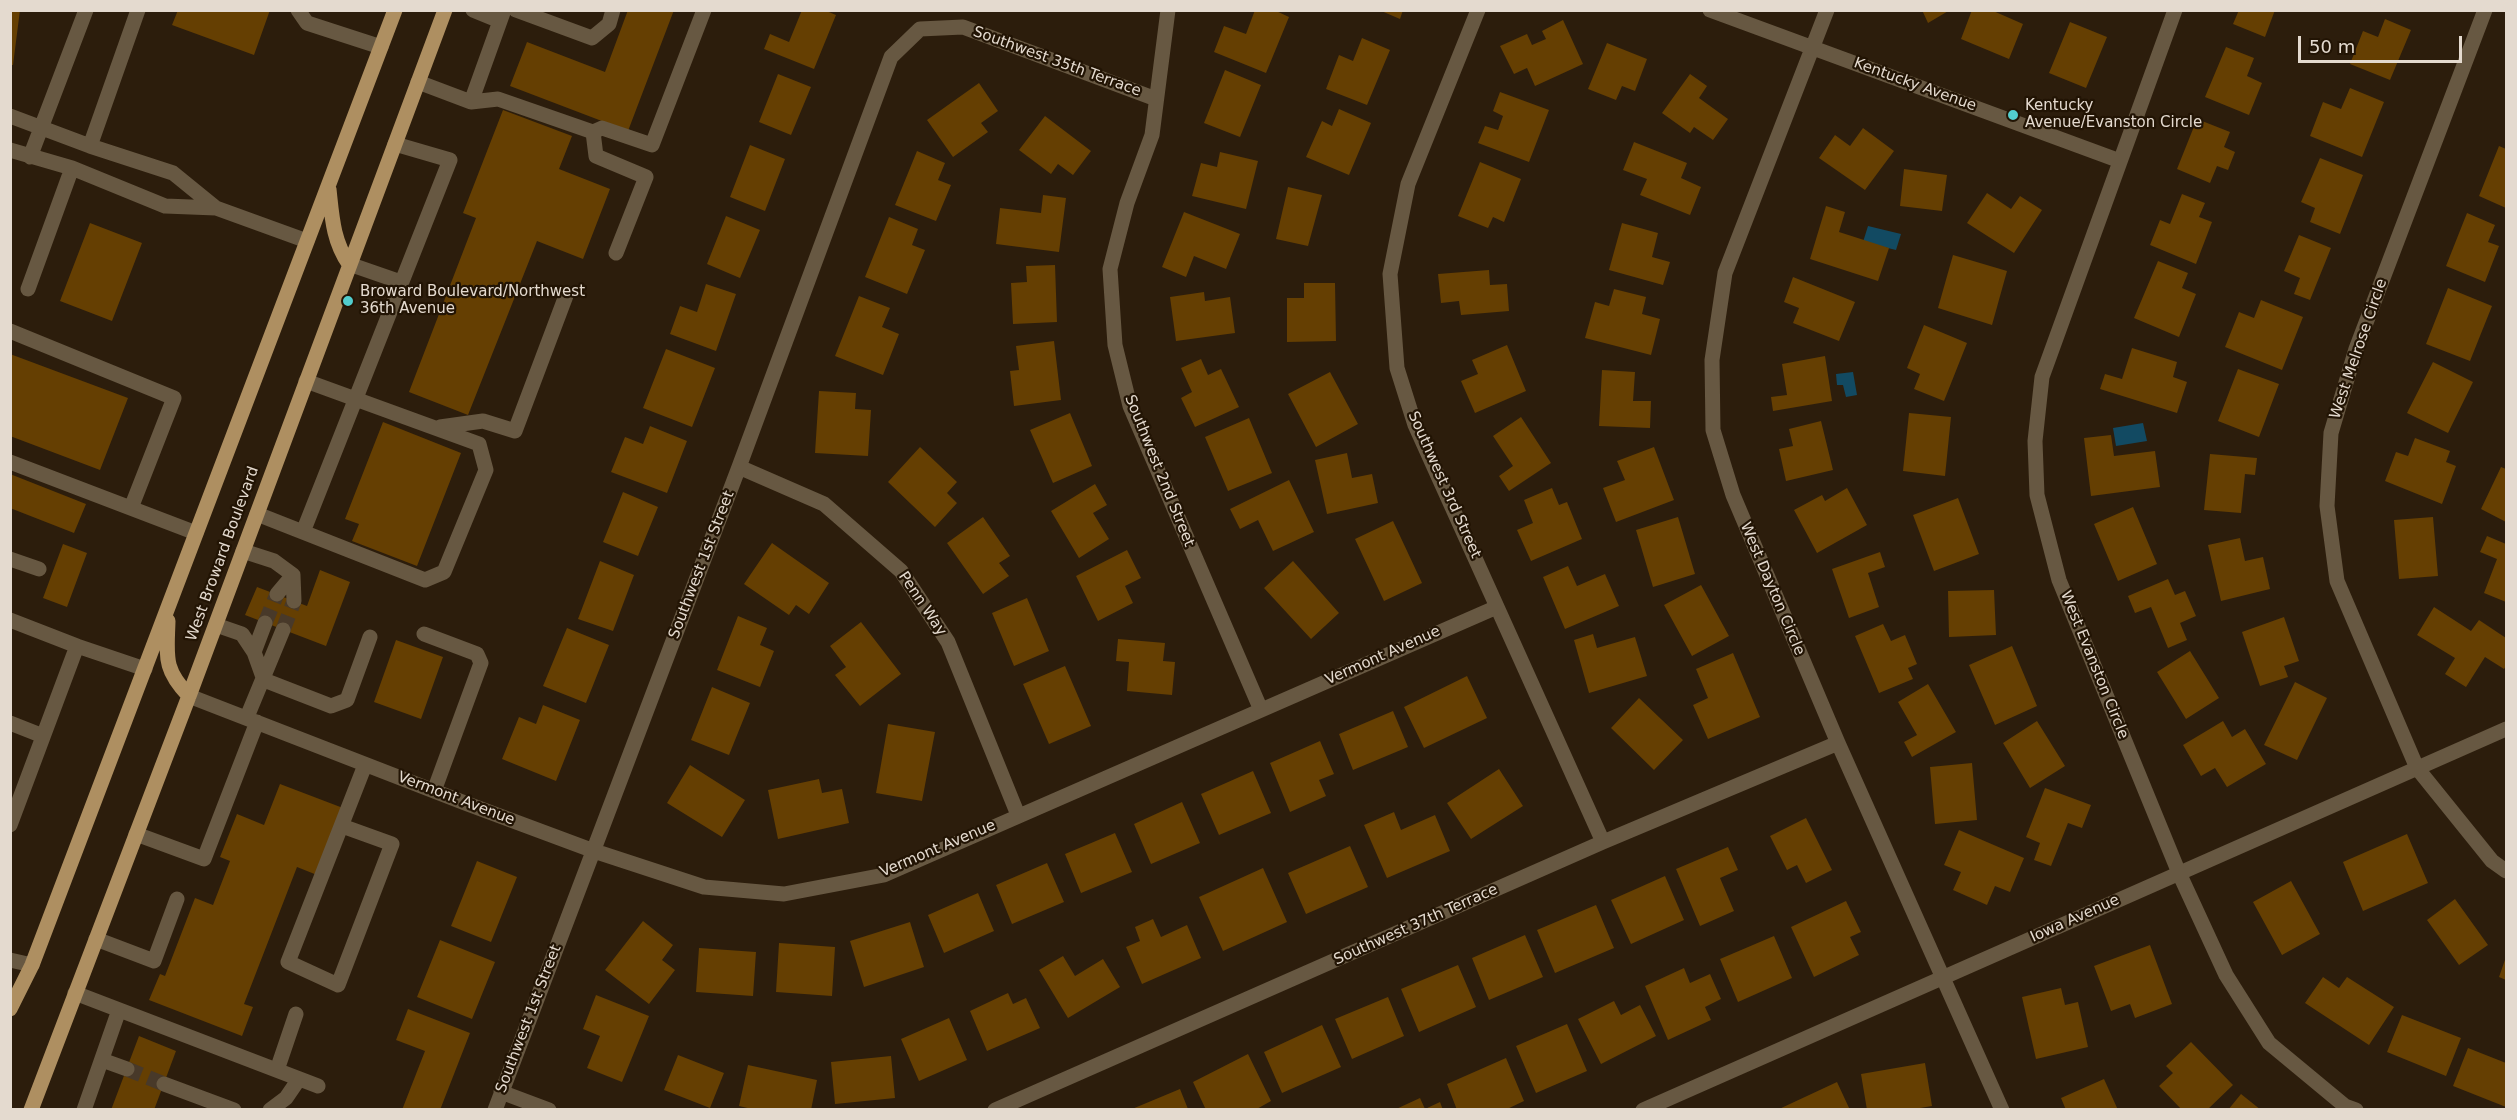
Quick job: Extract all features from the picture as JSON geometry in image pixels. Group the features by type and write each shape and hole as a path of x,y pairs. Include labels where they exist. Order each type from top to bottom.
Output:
{"main road":[{"name":"West Broward Boulevard","path":"10,1009 32,965 395,10"},
{"name":"West Broward Boulevard","path":"31,1110 216,625 445,10"},
{"path":"328,183 332,225 340,251 349,264"},
{"path":"169,606 167,659 174,680 189,696"}],"street":[{"path":"30,158 86,10"},
{"path":"90,146 138,10"},
{"path":"298,10 307,23 381,47"},
{"path":"471,102 502,16 473,10"},
{"path":"516,10 592,38 609,24 613,10"},
{"path":"418,82 471,102 498,99 593,132 602,128 652,145 704,10"},
{"name":"Southwest 2nd Street","path":"1167,10 1152,135 1127,203 1110,269 1115,345 1130,406 1261,710"},
{"name":"Southwest 3rd Street","path":"1478,10 1408,184 1390,274 1397,368 1415,425 1603,842"},
{"name":"Kentucky Avenue","path":"1710,10 2120,161"},
{"name":"West Dayton Circle","path":"1827,10 1725,273 1712,360 1713,430 1733,495 1838,743 2002,1110"},
{"name":"West Evanston Circle","path":"2175,10 2042,377 2035,441 2037,495 2060,580 2179,873 2226,975 2269,1043 2345,1106 2356,1110"},
{"name":"West Melrose Circle","path":"2485,10 2356,349 2331,433 2327,506 2337,581 2417,768 2492,861 2506,871"},
{"name":"Southwest 35th Terrace","path":"920,29 963,27 1156,99"},
{"name":"Southwest 1st Street","path":"495,1110 740,466 891,57 920,29"},
{"path":"10,116 90,146 173,173 216,208"},
{"path":"593,132 596,156 646,177 616,253"},
{"path":"303,532 450,160 395,144"},
{"path":"10,150 30,158 72,168 165,206 216,208 307,241"},
{"path":"28,289 72,168"},
{"path":"349,264 401,282"},
{"path":"437,428 483,421 514,431 567,293"},
{"path":"10,331 174,398 131,508"},
{"path":"257,514 425,580 444,572 486,470 478,444 306,381"},
{"path":"10,462 196,533"},
{"name":"Penn Way","path":"740,466 824,504 901,571 948,642 1018,815"},
{"path":"243,551 274,561 293,574"},
{"path":"10,559 39,569"},
{"path":"277,594 293,574"},
{"path":"293,574 294,601"},
{"name":"Vermont Avenue","path":"189,696 434,791 594,850 704,887 784,894 884,875 1497,607"},
{"path":"10,620 145,669"},
{"path":"216,625 242,634 254,652 264,680 331,706 346,700 370,638"},
{"path":"136,834 204,859 281,635 263,628 254,652"},
{"path":"424,634 477,654 481,663 434,791"},
{"path":"10,825 77,646"},
{"path":"10,723 43,736"},
{"name":"Iowa Avenue","path":"1643,1110 2506,729"},
{"name":"Southwest 37th Terrace","path":"995,1110 1603,842 1838,743"},
{"path":"342,826 392,844 339,985 288,962 365,765"},
{"path":"96,939 154,961 177,899"},
{"path":"10,960 32,965"},
{"path":"75,993 318,1086"},
{"path":"85,1109 119,1010"},
{"path":"277,1071 296,1014"},
{"path":"102,1060 126,1069"},
{"path":"270,1110 286,1098 299,1079"},
{"path":"164,1084 234,1110"},
{"path":"501,1092 549,1110"}],"water":[{"path":"1868,226 1901,234 1896,250 1863,242"},
{"path":"1853,372 1857,395 1846,397 1843,385 1837,385 1836,374"},
{"path":"2143,423 2147,441 2116,446 2113,428"}],"building":[{"path":"10,10 20,10 13,65 10,65"},
{"path":"178,10 270,10 254,55 172,25"},
{"path":"628,10 674,10 628,131 510,86 527,42 605,72"},
{"path":"802,10 824,10 836,15 814,69 764,49 770,34 789,42"},
{"path":"1255,10 1274,10 1289,17 1266,73 1214,52 1224,26 1246,34"},
{"path":"1379,10 1403,10 1400,19"},
{"path":"1922,10 1950,10 1928,23"},
{"path":"1972,10 1991,10 2023,24 2009,59 1961,39"},
{"path":"2239,10 2275,10 2265,37 2233,24"},
{"path":"2385,19 2411,30 2390,80 2350,64 2363,31 2378,37"},
{"path":"1563,20 1583,64 1535,86 1527,68 1514,74 1500,46 1527,34 1532,45 1546,39 1542,31"},
{"path":"2070,22 2107,37 2086,88 2049,73"},
{"path":"1362,38 1390,50 1367,105 1326,89 1339,55 1353,61"},
{"path":"1607,43 1647,59 1635,91 1622,86 1616,100 1588,89"},
{"path":"2226,47 2254,58 2247,76 2262,83 2249,115 2205,97"},
{"path":"1225,70 1261,85 1240,137 1204,123"},
{"path":"778,74 811,87 791,135 759,122"},
{"path":"1690,74 1707,86 1699,98 1728,119 1713,140 1694,127 1690,133 1662,113"},
{"path":"979,83 998,111 981,123 988,132 953,157 927,120"},
{"path":"2350,88 2384,102 2362,157 2310,136 2323,102 2341,109"},
{"path":"1500,92 1549,110 1529,162 1478,143 1485,126 1498,130 1503,116 1493,111"},
{"path":"1339,109 1371,123 1349,175 1306,157 1322,121 1332,126"},
{"path":"503,110 572,136 559,169 610,189 583,259 537,241 468,415 409,392 476,218 463,213"},
{"path":"1045,116 1091,151 1073,175 1058,164 1051,174 1019,150"},
{"path":"2197,119 2230,132 2224,147 2235,152 2228,170 2217,166 2210,183 2177,169"},
{"path":"1863,128 1894,151 1865,190 1819,158 1835,135 1850,146"},
{"path":"1634,142 1687,163 1681,178 1701,187 1690,215 1640,195 1647,179 1623,170"},
{"path":"750,145 785,159 765,211 730,197"},
{"path":"2499,146 2506,149 2506,208 2479,196"},
{"path":"917,151 945,163 938,180 951,185 936,221 895,205"},
{"path":"1220,152 1258,161 1246,209 1192,196 1201,163 1217,167"},
{"path":"2320,158 2363,175 2340,234 2310,222 2315,208 2301,202"},
{"path":"1480,162 1521,179 1504,222 1493,217 1488,228 1458,216"},
{"path":"1904,169 1947,175 1942,211 1900,206"},
{"path":"1288,187 1322,195 1308,246 1276,239"},
{"path":"1987,193 2011,209 2020,196 2042,210 2014,253 1967,223"},
{"path":"2182,194 2205,203 2199,217 2212,222 2196,264 2150,245 2160,220 2170,224"},
{"path":"1043,195 1066,198 1059,252 996,244 1000,208 1041,213"},
{"path":"1826,206 1845,212 1839,232 1889,248 1878,281 1810,259"},
{"path":"1184,212 1240,234 1226,269 1194,256 1186,277 1162,267"},
{"path":"2467,213 2495,225 2488,242 2499,246 2485,282 2446,266"},
{"path":"726,216 760,230 740,278 707,264"},
{"path":"889,217 918,229 912,245 925,250 907,294 865,277"},
{"path":"90,223 142,243 112,321 60,301"},
{"path":"1622,223 1658,233 1652,257 1670,262 1663,285 1609,270"},
{"path":"2299,235 2331,248 2310,300 2294,294 2300,278 2284,271"},
{"path":"1953,255 2007,271 1992,325 1938,308"},
{"path":"2158,261 2188,273 2182,288 2196,294 2179,337 2134,318"},
{"path":"1055,265 1057,322 1013,324 1011,283 1027,282 1026,266"},
{"path":"1489,270 1490,285 1507,284 1509,311 1461,315 1459,301 1441,303 1438,274"},
{"path":"1793,277 1855,302 1839,341 1793,323 1799,308 1784,302"},
{"path":"1304,283 1335,283 1336,341 1287,342 1287,298 1304,298"},
{"path":"706,284 736,294 716,351 670,334 680,306 697,312"},
{"path":"2448,288 2492,306 2470,361 2426,344"},
{"path":"1614,289 1646,297 1642,314 1660,319 1651,355 1585,338 1595,302 1609,306"},
{"path":"1204,292 1205,301 1230,297 1235,333 1176,341 1170,297"},
{"path":"859,296 890,308 882,327 899,334 883,375 835,356"},
{"path":"2261,300 2303,317 2282,370 2225,347 2239,312 2254,318"},
{"path":"1924,325 1967,343 1944,401 1914,389 1920,374 1907,368"},
{"path":"1054,341 1061,400 1014,406 1010,371 1019,370 1016,346"},
{"path":"1507,345 1526,391 1475,413 1461,381 1478,374 1472,360"},
{"path":"2132,348 2177,362 2173,377 2187,382 2177,413 2100,389 2105,374 2122,379"},
{"path":"666,349 715,368 692,427 643,408"},
{"path":"10,354 128,398 100,470 10,436"},
{"path":"1825,356 1832,401 1773,411 1771,397 1787,395 1782,364"},
{"path":"1201,359 1208,375 1221,369 1239,407 1195,427 1181,398 1192,392 1181,368"},
{"path":"2433,362 2473,382 2448,433 2407,413"},
{"path":"2238,369 2279,384 2259,437 2218,421"},
{"path":"1602,370 1635,372 1633,401 1651,401 1650,428 1599,426"},
{"path":"1330,372 1358,424 1316,447 1288,394"},
{"path":"819,391 856,393 855,409 871,410 868,456 815,453"},
{"path":"1070,413 1092,466 1053,483 1030,430"},
{"path":"1909,413 1951,417 1945,476 1903,471"},
{"path":"1521,417 1551,463 1509,491 1499,476 1513,466 1493,436"},
{"path":"1249,418 1272,473 1228,491 1205,437"},
{"path":"1821,421 1833,470 1786,481 1779,449 1793,446 1789,429"},
{"path":"383,422 461,453 417,566 352,541 359,524 345,519"},
{"path":"650,426 687,441 667,493 611,472 625,437 643,444"},
{"path":"2111,435 2114,456 2155,451 2160,487 2091,496 2084,438"},
{"path":"2415,438 2450,451 2446,462 2456,466 2442,504 2385,481 2396,452 2408,456"},
{"path":"920,447 957,482 947,493 957,503 935,527 888,482"},
{"path":"1654,447 1674,500 1616,522 1603,488 1625,480 1617,461"},
{"path":"1347,453 1352,478 1372,474 1378,503 1327,514 1315,460"},
{"path":"2210,454 2257,458 2255,475 2245,474 2241,513 2204,510"},
{"path":"2501,467 2506,469 2506,522 2481,509"},
{"path":"10,474 86,504 74,533 10,508"},
{"path":"1289,480 1314,532 1273,551 1258,520 1240,529 1230,509"},
{"path":"1095,484 1107,505 1093,513 1109,539 1079,558 1051,511"},
{"path":"1552,488 1559,505 1567,502 1582,539 1531,561 1517,530 1533,523 1524,500"},
{"path":"1847,488 1867,525 1817,553 1794,510 1822,495 1825,501"},
{"path":"623,492 658,507 638,556 603,542"},
{"path":"1958,498 1979,554 1934,571 1913,515"},
{"path":"2133,507 2157,564 2118,581 2094,524"},
{"path":"983,517 1010,556 999,563 1009,576 983,594 947,543"},
{"path":"1678,517 1695,574 1653,587 1636,530"},
{"path":"2433,517 2438,576 2399,579 2394,520"},
{"path":"1393,521 1422,583 1384,601 1355,539"},
{"path":"2487,536 2506,544 2506,602 2484,593 2497,559 2480,552"},
{"path":"2240,538 2245,561 2263,557 2270,589 2221,601 2208,545"},
{"path":"772,543 829,583 809,614 796,605 789,615 744,584"},
{"path":"63,544 87,553 67,607 43,598"},
{"path":"1127,550 1141,578 1125,586 1133,603 1098,621 1076,576"},
{"path":"1880,552 1885,567 1868,573 1879,607 1849,618 1832,569"},
{"path":"600,561 634,575 613,631 578,619"},
{"path":"1293,561 1339,613 1311,639 1264,588"},
{"path":"1568,566 1577,586 1605,574 1619,606 1565,629 1543,577"},
{"path":"320,570 350,582 326,646 245,615 257,587 307,606"},
{"path":"2168,579 2175,595 2185,591 2196,616 2180,623 2187,640 2168,648 2151,607 2135,613 2128,596"},
{"path":"1701,585 1729,636 1692,656 1664,605"},
{"path":"1994,590 1996,635 1949,637 1948,591"},
{"path":"1027,598 1049,651 1014,666 992,613"},
{"path":"2434,607 2471,631 2479,620 2506,638 2506,666 2504,669 2485,657 2466,687 2445,674 2455,658 2417,635"},
{"path":"738,616 767,628 760,645 774,651 760,687 717,670"},
{"path":"2284,617 2299,661 2284,666 2288,677 2260,686 2242,632"},
{"path":"861,622 901,674 860,706 835,675 846,667 830,646"},
{"path":"1883,624 1891,641 1905,635 1917,664 1908,668 1913,679 1879,693 1855,636"},
{"path":"567,628 609,645 586,703 543,686"},
{"path":"1593,634 1597,648 1635,637 1647,676 1589,693 1574,640"},
{"path":"1118,639 1165,643 1163,661 1175,662 1172,695 1127,691 1129,662 1116,661"},
{"path":"396,640 443,657 421,719 374,702"},
{"path":"2012,646 2037,706 1995,725 1969,665"},
{"path":"2190,651 2219,698 2186,719 2157,672"},
{"path":"1733,653 1760,717 1708,739 1693,705 1708,698 1696,669"},
{"path":"1065,666 1091,726 1049,744 1023,684"},
{"path":"1467,676 1487,718 1424,748 1404,707"},
{"path":"2295,682 2327,698 2297,760 2264,745"},
{"path":"1928,684 1956,732 1912,757 1904,742 1917,735 1898,702"},
{"path":"712,687 750,703 729,755 691,740"},
{"path":"1639,698 1683,740 1654,770 1611,728"},
{"path":"543,705 580,720 556,781 502,759 519,717 536,724"},
{"path":"1393,711 1408,747 1353,770 1339,734"},
{"path":"2037,721 2065,766 2030,788 2003,743"},
{"path":"2223,721 2232,737 2245,729 2266,764 2227,787 2215,768 2201,776 2183,745"},
{"path":"888,724 935,732 922,801 876,793"},
{"path":"1320,741 1334,774 1319,780 1326,796 1290,812 1270,763"},
{"path":"1972,763 1977,820 1935,824 1930,767"},
{"path":"690,765 745,800 722,837 667,803"},
{"path":"1499,769 1523,806 1471,839 1447,803"},
{"path":"1253,771 1271,813 1219,835 1201,794"},
{"path":"819,779 822,793 842,789 849,823 778,839 768,790"},
{"path":"280,784 343,808 317,875 297,867 244,1004 253,1007 242,1036 149,1000 160,974 165,976 195,898 213,905 230,861 220,857 237,814 264,825"},
{"path":"2045,788 2091,805 2082,828 2068,823 2051,866 2034,860 2040,843 2026,837"},
{"path":"1182,802 1200,843 1151,864 1134,824"},
{"path":"1394,812 1401,830 1435,815 1450,851 1387,878 1364,825"},
{"path":"1806,818 1832,870 1806,883 1797,865 1787,870 1770,836"},
{"path":"1959,830 2024,858 2010,892 1995,886 1987,905 1953,890 1961,872 1944,865"},
{"path":"1115,833 1132,872 1081,893 1065,854"},
{"path":"2407,834 2428,883 2363,911 2343,862"},
{"path":"1350,846 1368,887 1306,914 1288,873"},
{"path":"1728,847 1738,870 1720,878 1734,911 1700,926 1676,869"},
{"path":"477,861 517,877 491,942 451,926"},
{"path":"1047,863 1064,902 1012,924 996,885"},
{"path":"1263,868 1287,922 1223,951 1199,897"},
{"path":"1665,876 1684,920 1631,944 1611,900"},
{"path":"2291,881 2320,934 2282,955 2253,902"},
{"path":"978,893 994,931 944,953 928,915"},
{"path":"2455,899 2488,945 2459,965 2427,920"},
{"path":"1846,901 1861,932 1850,937 1859,955 1814,977 1791,927"},
{"path":"1596,905 1614,948 1555,973 1537,930"},
{"path":"1153,919 1161,937 1187,925 1201,958 1142,984 1126,947 1140,941 1135,927"},
{"path":"643,921 673,945 662,960 675,970 649,1004 605,970"},
{"path":"910,922 924,967 864,987 850,941"},
{"path":"1525,935 1543,977 1489,1000 1472,958"},
{"path":"1774,936 1792,978 1738,1002 1720,959"},
{"path":"440,940 495,962 472,1019 417,997"},
{"path":"779,943 835,947 832,996 776,992"},
{"path":"2150,945 2172,1004 2135,1018 2130,1004 2111,1011 2094,966"},
{"path":"699,948 756,952 753,996 696,992"},
{"path":"1063,956 1075,976 1103,959 1120,987 1068,1018 1039,970"},
{"path":"2506,957 2506,980 2499,977"},
{"path":"1458,965 1476,1007 1419,1032 1401,989"},
{"path":"1684,968 1690,983 1710,974 1721,999 1705,1007 1711,1020 1668,1040 1645,986"},
{"path":"2323,977 2339,988 2347,977 2394,1007 2369,1045 2305,1003"},
{"path":"2061,988 2065,1005 2078,1002 2088,1047 2036,1059 2022,997"},
{"path":"1008,993 1013,1004 1026,998 1040,1028 987,1051 970,1011"},
{"path":"596,995 649,1016 622,1082 587,1068 600,1036 583,1029"},
{"path":"1388,997 1404,1036 1352,1059 1335,1019"},
{"path":"1614,1001 1621,1015 1640,1005 1656,1036 1601,1064 1578,1019"},
{"path":"408,1009 470,1033 440,1110 402,1110 425,1051 396,1040"},
{"path":"2402,1015 2461,1038 2446,1076 2387,1052"},
{"path":"949,1018 967,1060 919,1081 901,1039"},
{"path":"1567,1024 1587,1071 1536,1093 1516,1046"},
{"path":"1322,1025 1341,1067 1282,1093 1264,1052"},
{"path":"139,1036 176,1051 154,1110 111,1110"},
{"path":"2191,1042 2233,1085 2207,1110 2182,1110 2159,1086 2173,1073 2166,1066"},
{"path":"2468,1048 2506,1063 2506,1107 2453,1086"},
{"path":"1248,1054 1271,1101 1255,1110 1206,1110 1193,1082"},
{"path":"678,1055 724,1073 710,1108 664,1090"},
{"path":"891,1056 895,1098 835,1104 831,1062"},
{"path":"1506,1058 1524,1101 1505,1110 1457,1110 1447,1084"},
{"path":"1925,1063 1932,1106 1908,1110 1867,1110 1861,1074"},
{"path":"748,1065 817,1080 811,1110 756,1110 739,1106"},
{"path":"2104,1079 2118,1110 2066,1110 2061,1098"},
{"path":"1837,1082 1850,1110 1777,1110"},
{"path":"1180,1089 1188,1109 1132,1109"},
{"path":"2241,1094 2261,1110 2228,1110"},
{"path":"1420,1098 1425,1109 1440,1102 1443,1110 1394,1110"}],"tunnel":[{"path":"265,623 277,594"},
{"path":"283,630 294,601"},
{"path":"127,1069 164,1084"}],"place":[{"name":"Kentucky Avenue/Evanston Circle","path":"2013,115"},
{"name":"Broward Boulevard/Northwest 36th Avenue","path":"348,301"}]}
